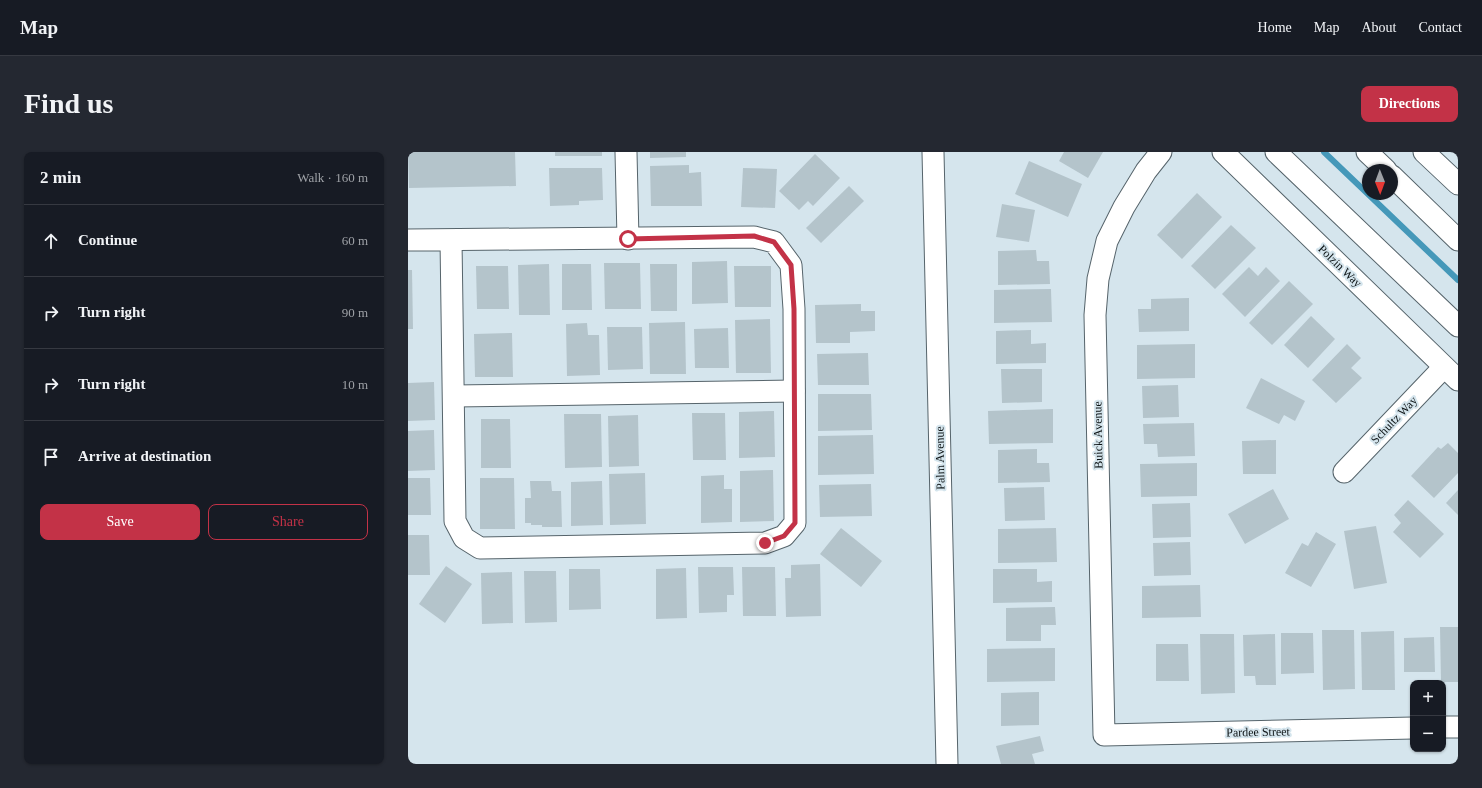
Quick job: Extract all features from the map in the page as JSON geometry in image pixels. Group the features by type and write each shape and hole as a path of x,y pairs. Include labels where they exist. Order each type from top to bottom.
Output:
{"street":[{"path":"626,152 628,239"},
{"name":"Palm Avenue","path":"933,152 947,764"},
{"name":"Buick Avenue","path":"1104,735 1095,315 1098,279 1107,241 1124,207 1146,171 1161,152"},
{"name":"Polzin Way","path":"1223,152 1451,373"},
{"path":"1276,152 1458,326"},
{"path":"1367,152 1380,164"},
{"path":"1424,152 1458,184"},
{"path":"1398,182 1458,240"},
{"path":"408,240 628,239 754,236 774,242 791,265 794,309 795,523 784,536 765,543 488,548 480,548 464,538 455,521 451,240"},
{"name":"Schultz Way","path":"1344,472 1451,373"},
{"path":"454,396 794,391"},
{"path":"1446,727 1458,727"},
{"name":"Pardee Street","path":"1104,735 1410,728"}],"building":[{"path":"408,152 515,152 516,186 409,188"},
{"path":"555,152 602,152 602,156 555,156"},
{"path":"650,152 686,152 686,157 650,158"},
{"path":"1064,152 1103,152 1088,178 1059,161"},
{"path":"815,154 840,178 813,206 808,201 799,210 779,191"},
{"path":"1029,161 1082,184 1068,217 1015,194"},
{"path":"689,165 689,173 701,172 702,206 651,206 650,166"},
{"path":"549,168 602,168 603,200 579,201 579,205 550,206"},
{"path":"743,168 777,169 775,208 741,207"},
{"path":"849,186 864,201 821,243 806,228"},
{"path":"1197,193 1222,217 1182,259 1157,235"},
{"path":"1002,204 1035,210 1029,242 996,237"},
{"path":"1231,225 1256,248 1215,289 1191,266"},
{"path":"1036,250 1037,261 1049,261 1050,284 998,285 998,251"},
{"path":"727,261 728,303 692,304 692,262"},
{"path":"604,263 640,263 641,309 605,309"},
{"path":"549,264 550,315 519,315 518,265"},
{"path":"562,264 591,264 592,310 562,310"},
{"path":"650,264 677,264 677,311 651,311"},
{"path":"476,266 508,266 509,309 477,309"},
{"path":"734,266 771,266 771,307 735,307"},
{"path":"1249,267 1258,276 1266,267 1280,281 1245,317 1222,294"},
{"path":"408,270 412,270 413,329 408,329"},
{"path":"1289,281 1313,304 1272,345 1249,323"},
{"path":"1051,289 1052,322 994,323 994,290"},
{"path":"1189,298 1189,331 1139,332 1138,309 1151,309 1151,299"},
{"path":"861,304 861,311 875,311 875,331 850,332 850,343 816,343 815,305"},
{"path":"1311,316 1335,339 1308,368 1284,345"},
{"path":"770,319 771,373 736,373 735,320"},
{"path":"685,322 686,374 650,374 649,323"},
{"path":"587,323 588,335 599,335 600,375 567,376 566,324"},
{"path":"607,327 642,327 643,369 608,370"},
{"path":"728,328 729,368 695,368 694,329"},
{"path":"1031,330 1031,344 1046,343 1046,363 996,364 996,331"},
{"path":"512,333 513,377 475,377 474,334"},
{"path":"1195,344 1195,378 1137,379 1137,345"},
{"path":"1347,344 1361,358 1351,368 1362,378 1336,403 1312,380"},
{"path":"868,353 869,385 818,385 817,354"},
{"path":"1001,369 1042,369 1042,402 1002,403"},
{"path":"1261,378 1305,401 1295,421 1284,415 1279,424 1246,408"},
{"path":"434,382 435,420 408,421 408,383"},
{"path":"1178,385 1179,417 1143,418 1142,386"},
{"path":"818,394 871,394 872,430 818,431"},
{"path":"1053,409 1053,443 989,444 988,411"},
{"path":"774,411 775,457 739,458 739,412"},
{"path":"692,413 725,413 726,460 693,460"},
{"path":"564,414 601,414 602,467 565,468"},
{"path":"638,415 639,466 609,467 608,416"},
{"path":"481,419 510,419 511,468 481,468"},
{"path":"1194,423 1195,456 1158,457 1157,444 1144,444 1143,424"},
{"path":"434,430 435,470 408,471 408,431"},
{"path":"873,435 874,474 818,475 818,436"},
{"path":"1276,440 1276,474 1243,474 1242,441"},
{"path":"1448,443 1458,453 1458,473 1434,498 1411,476 1438,447 1441,449"},
{"path":"1037,449 1037,463 1049,463 1050,482 998,483 998,450"},
{"path":"1197,463 1197,496 1141,497 1140,464"},
{"path":"773,470 774,521 740,522 740,471"},
{"path":"645,473 646,524 610,525 609,474"},
{"path":"724,475 724,489 732,489 732,522 701,523 701,476"},
{"path":"408,478 430,478 431,515 408,515"},
{"path":"480,478 514,478 515,529 480,529"},
{"path":"530,481 551,481 552,491 561,491 562,527 542,527 542,525 531,525 531,523 525,523 525,498 531,498"},
{"path":"602,481 603,525 571,526 571,482"},
{"path":"871,484 872,516 820,517 819,485"},
{"path":"1044,487 1045,520 1005,521 1004,488"},
{"path":"1273,489 1289,519 1245,544 1228,514"},
{"path":"1458,490 1458,515 1446,503"},
{"path":"1408,500 1444,534 1420,558 1393,532 1401,523 1394,515"},
{"path":"1190,503 1191,537 1153,538 1152,504"},
{"path":"1376,526 1387,583 1354,589 1344,531"},
{"path":"841,528 882,561 861,587 820,554"},
{"path":"1056,528 1057,562 998,563 998,529"},
{"path":"1316,532 1336,544 1311,587 1285,573 1302,543 1308,546"},
{"path":"408,535 429,535 430,575 408,575"},
{"path":"1190,542 1191,575 1154,576 1153,543"},
{"path":"820,564 821,616 786,617 785,578 791,578 791,565"},
{"path":"446,566 472,584 445,623 419,604"},
{"path":"698,567 733,567 734,595 727,595 727,612 699,613"},
{"path":"742,567 775,567 776,616 743,616"},
{"path":"686,568 687,618 656,619 656,569"},
{"path":"569,569 600,569 601,609 569,610"},
{"path":"993,569 1037,569 1037,582 1052,581 1052,602 993,603"},
{"path":"524,571 556,571 557,622 525,623"},
{"path":"512,572 513,623 482,624 481,573"},
{"path":"1200,585 1201,617 1142,618 1142,586"},
{"path":"1055,607 1056,625 1041,625 1041,641 1006,641 1006,608"},
{"path":"1440,627 1458,627 1458,682 1446,682 1446,680 1441,680"},
{"path":"1322,630 1354,630 1355,689 1323,690"},
{"path":"1394,631 1395,690 1362,690 1361,632"},
{"path":"1281,633 1313,633 1314,673 1281,674"},
{"path":"1200,634 1234,634 1235,693 1201,694"},
{"path":"1275,634 1276,685 1256,685 1255,676 1244,676 1243,635"},
{"path":"1434,637 1435,672 1404,672 1404,638"},
{"path":"1156,644 1188,644 1189,681 1156,681"},
{"path":"1055,648 1055,681 987,682 987,649"},
{"path":"1039,692 1039,725 1001,726 1001,693"},
{"path":"1040,736 1044,751 1032,754 1035,764 1001,764 996,746"}],"waterway":[{"path":"1324,152 1458,280"}],"route":[{"path":"628,239 754,236 774,242 791,265 794,309 795,523 784,536 765,543"}]}
